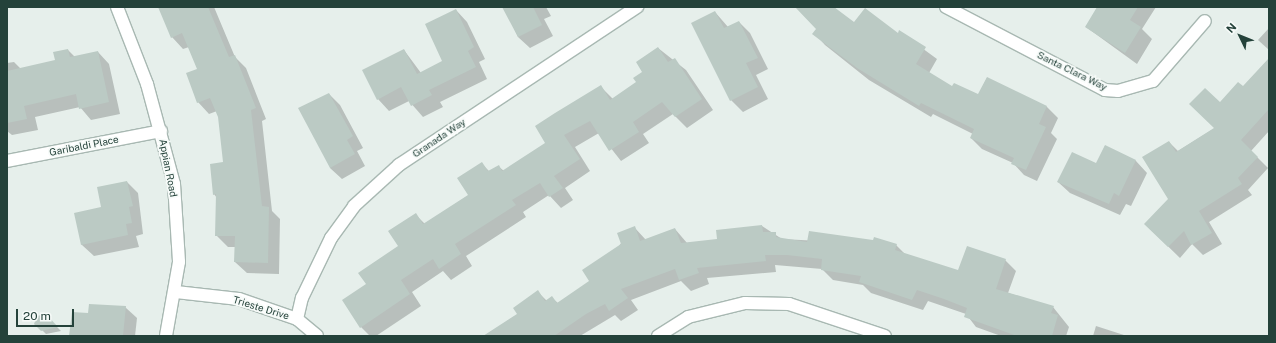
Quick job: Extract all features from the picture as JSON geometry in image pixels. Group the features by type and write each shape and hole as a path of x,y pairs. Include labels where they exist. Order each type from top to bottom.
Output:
{"street":[{"name":"Appian Road","path":"117,7 161,131 174,184 179,262 176,292 166,336"},
{"name":"Granada Way","path":"297,319 302,298 331,238 354,206 399,165 637,7"},
{"name":"Santa Clara Way","path":"946,7 1105,90 1118,91 1153,81 1206,21"},
{"name":"Garibaldi Place","path":"7,161 161,131"},
{"name":"Trieste Drive","path":"176,292 239,298 297,319 317,336"},
{"path":"658,336 688,317 745,303 789,304 886,336"}],"building":[{"path":"158,7 208,7 229,57 235,55 256,108 251,110 262,206 269,207 268,263 234,262 235,236 215,236 216,194 213,195 210,164 223,162 218,117 210,98 197,103 186,73 197,69 182,33 171,38"},
{"path":"502,7 533,7 542,25 518,37"},
{"path":"795,7 834,7 854,22 865,8 898,33 899,30 926,47 916,64 952,86 954,83 978,94 987,77 1047,106 1039,124 1046,127 1026,170 1011,164 1014,158 970,138 974,129 921,103 919,106 857,68 812,34 816,29"},
{"path":"1097,7 1138,7 1130,20 1141,27 1125,53 1085,27"},
{"path":"456,9 474,47 468,51 476,67 429,90 432,95 411,106 401,87 377,100 362,70 404,49 417,74 442,61 425,24"},
{"path":"715,11 724,28 739,21 758,58 746,63 758,87 730,101 691,23"},
{"path":"658,47 668,62 675,58 702,99 675,117 662,102 633,122 639,132 609,151 590,121 564,135 580,159 554,176 563,188 549,197 540,183 512,200 516,205 455,244 461,254 439,269 433,259 401,280 410,294 360,328 342,300 366,284 358,273 398,246 388,231 416,213 423,224 468,195 457,178 482,162 488,171 499,165 502,171 545,143 535,126 601,85 610,100 636,82 633,78 642,72 636,62"},
{"path":"68,49 70,57 98,51 109,102 79,109 76,94 24,106 27,119 7,123 7,71 55,60 53,52"},
{"path":"1269,58 1269,109 1241,140 1258,157 1238,178 1242,184 1199,211 1212,233 1191,245 1184,231 1168,247 1144,224 1168,199 1142,157 1169,141 1176,152 1214,128 1189,104 1205,88 1220,102 1238,82 1243,86"},
{"path":"329,93 353,136 347,140 355,154 330,168 298,108"},
{"path":"1105,145 1136,160 1119,196 1114,193 1109,204 1057,182 1072,152 1096,163"},
{"path":"127,181 133,206 129,207 132,223 126,224 128,235 81,245 74,213 101,207 97,187"},
{"path":"762,225 763,232 776,232 776,237 807,242 809,231 873,240 874,237 897,244 895,250 958,270 967,246 1006,259 996,289 1054,306 1051,313 1058,315 1052,336 1017,336 964,317 967,308 944,299 917,290 912,300 859,282 861,276 821,270 822,259 787,255 765,255 766,261 697,268 699,273 679,280 675,269 621,289 628,298 609,311 605,304 586,314 554,336 483,336 517,314 513,308 538,290 545,301 552,296 557,303 589,281 582,270 621,244 617,233 635,226 640,241 675,228 681,243 717,239 716,230"},
{"path":"89,304 126,306 123,336 69,336 72,312 88,313"},
{"path":"46,314 58,327 41,331 34,324 37,316"}]}
